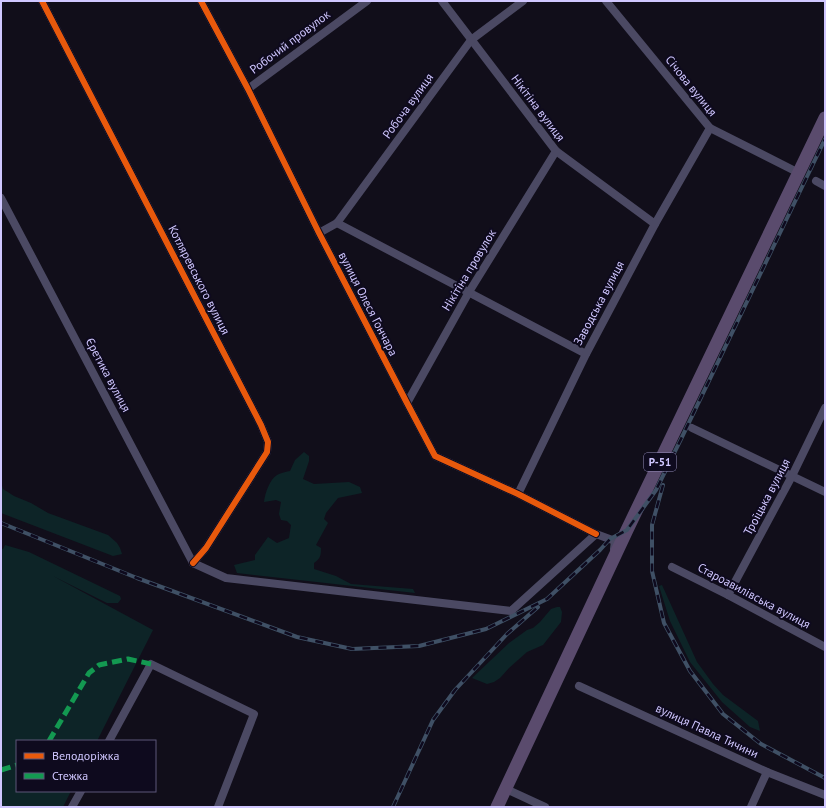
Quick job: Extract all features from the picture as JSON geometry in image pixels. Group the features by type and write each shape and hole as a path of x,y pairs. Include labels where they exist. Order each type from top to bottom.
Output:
{"main road":[{"name":"Р-51","path":"498,807 638,508 825,118"}],"street":[{"name":"Котляревського вулиця","path":"42,1 261,425 268,442 267,452 206,548 193,563"},
{"name":"вулиця Олеся Гончара","path":"201,1 248,89 319,233 406,403 435,456 518,494 596,534 615,541 614,549"},
{"name":"Робочий провулок","path":"248,89 367,1"},
{"name":"Нікітіна вулиця","path":"442,1 556,151 655,224"},
{"name":"Робоча вулиця","path":"319,233 337,223 471,40 523,1"},
{"name":"Січова вулиця","path":"606,1 710,128 799,172"},
{"name":"Заводська вулиця","path":"518,494 586,354 655,224 710,128"},
{"name":"Нікітіна провулок","path":"406,403 470,292 556,151"},
{"path":"816,181 825,186"},
{"name":"Єретика вулиця","path":"1,198 193,563"},
{"path":"337,223 586,354"},
{"name":"Троїцька вулиця","path":"728,595 792,476 825,408"},
{"path":"692,428 825,492"},
{"path":"193,563 226,578 511,611 596,534"},
{"name":"Староавилівська вулиця","path":"672,567 825,647"},
{"path":"110,740 151,664 254,714 218,807"},
{"name":"вулиця Павла Тичини","path":"579,686 767,772 825,795"},
{"path":"751,807 767,772"},
{"path":"506,789 545,807"},
{"path":"72,807 80,792"}],"green space":[{"path":"304,452 309,456 309,461 303,479 314,484 349,482 360,487 362,493 338,498 326,513 324,519 328,523 316,545 321,548 321,553 319,559 314,563 314,569 336,576 351,584 413,589 415,593 237,573 234,565 255,560 255,555 268,537 277,543 289,538 291,525 287,521 281,520 279,514 281,502 276,500 264,502 268,487 274,477 290,471 295,460"},
{"path":"1,482 3,489 48,513 108,535 117,543 122,554 113,556 1,513"},
{"path":"5,545 29,552 120,596 121,599 118,603 107,603 53,576 153,630 98,740 16,740 16,792 70,792 63,807 1,807 1,549 3,549"},
{"path":"662,585 697,662 723,695 758,721 760,731 750,727 722,702 690,662 670,621 659,586"},
{"path":"560,607 562,612 561,622 543,645 527,652 494,682 487,684 472,678 509,643 527,630 533,628 551,609"}],"railway":[{"path":"1,523 137,578 297,637 352,649 419,646 486,629 547,599 610,539 627,530 656,490 825,139"},
{"path":"663,485 652,525 652,571 664,623 690,671 723,714 761,744 825,778"},
{"path":"393,807 433,720 455,690 507,634 538,607"}],"marked path":[{"path":"50,740 89,673 99,665 128,659 151,664"},
{"path":"1,770 16,765"}],"cycle path":[{"path":"42,1 261,425 268,442 267,452 206,548 193,563"},
{"path":"201,1 248,89 319,233 435,456 518,494 596,534"}]}
